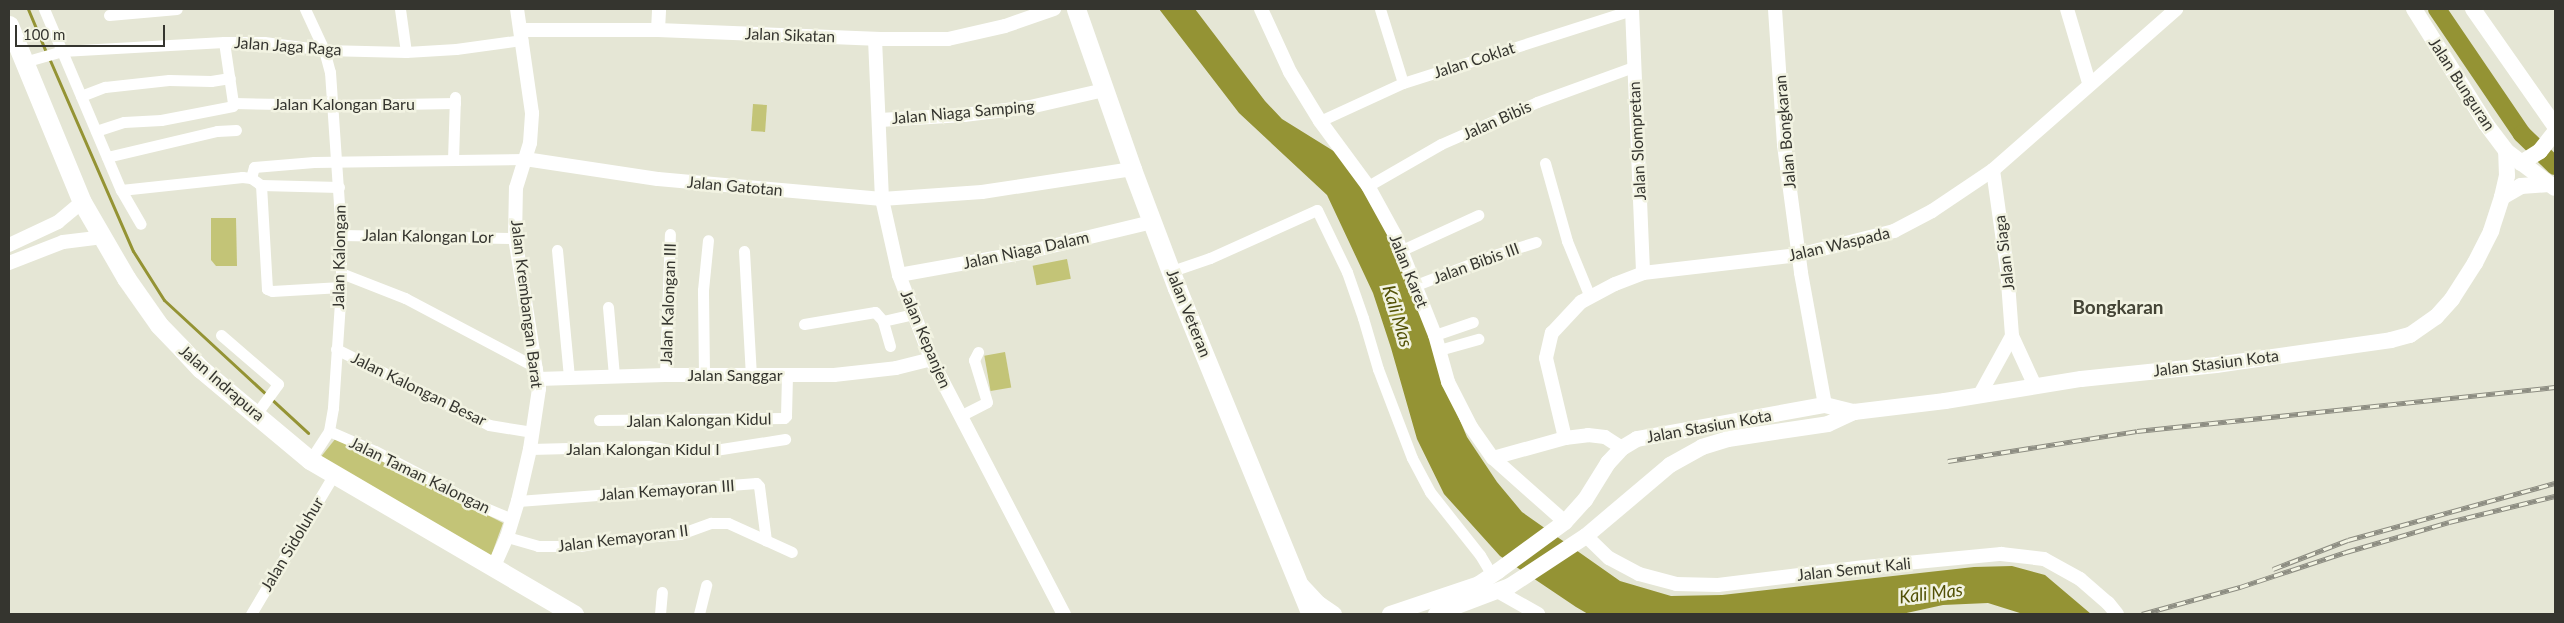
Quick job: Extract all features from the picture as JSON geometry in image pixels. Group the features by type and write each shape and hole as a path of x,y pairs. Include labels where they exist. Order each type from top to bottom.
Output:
{"main road":[{"name":"Jalan Veteran","path":"1076,9 1152,222 1311,614"},
{"name":"Jalan Bunguran","path":"2414,9 2486,124 2518,157 2552,186"},
{"path":"2473,9 2555,126"},
{"name":"Jalan Indrapura","path":"9,25 31,60 82,202 101,237 126,278 159,325 201,369 258,411 310,460 574,614"},
{"path":"2518,157 2543,147 2555,132"},
{"name":"Jalan Stasiun Kota","path":"1436,614 1504,589 1580,540 1670,465 1702,447 1728,440 1828,424 1854,412 1979,396 2035,386 2216,365 2382,342 2410,335 2436,317 2452,300 2475,263 2491,231 2502,197 2507,170 2518,157"},
{"path":"2502,197 2525,185 2552,186"},
{"name":"Jalan Stasiun Kota","path":"1390,614 1479,584 1495,573 1561,525 1585,500 1608,463 1622,448 1637,439 1826,405 1854,412"},
{"path":"1299,585 1302,614"},
{"path":"1299,585 1319,604 1334,614"}],"street":[{"path":"109,15 177,9"},
{"name":"Jalan Kalongan","path":"305,9 324,50 330,72 341,234 341,287 333,408 329,431 310,460"},
{"path":"400,9 406,52"},
{"name":"Jalan Krembangan Barat","path":"494,566 507,537 518,501 530,449 538,401 537,373 515,238 516,188 530,143 532,113 517,9"},
{"path":"658,30 659,9"},
{"name":"Jalan Sikatan","path":"522,35 658,30 875,39 948,39 1005,26 1054,9"},
{"name":"Jalan Karet","path":"1261,9 1290,72 1320,121 1368,186 1402,250 1435,335 1448,382 1480,443 1561,525"},
{"path":"1380,9 1403,83"},
{"name":"Jalan Bongkaran","path":"1775,9 1784,145 1798,255 1826,405"},
{"path":"2067,9 2089,83"},
{"name":"Jalan Waspada","path":"1565,438 1546,358 1552,333 1581,302 1643,273 1798,255 1894,231 1932,211 1993,170 2048,123 2089,83 2176,9"},
{"path":"47,10 58,52 81,96 121,190 141,224"},
{"name":"Jalan Coklat","path":"1320,121 1403,83 1632,10"},
{"name":"Jalan Slompretan","path":"1632,10 1643,273"},
{"name":"Jalan Jaga Raga","path":"31,60 58,52 224,42 264,42 324,50 406,52 456,49 522,35"},
{"name":"Jalan Kepanjen","path":"875,39 882,199 900,275 931,359 1064,614"},
{"path":"224,42 233,104"},
{"name":"Jalan Bibis","path":"1368,186 1441,144 1537,102 1633,66"},
{"path":"81,96 104,87 169,80 211,81 230,78"},
{"name":"Jalan Niaga Samping","path":"880,120 964,115 1030,108 1104,90"},
{"name":"Jalan Kalongan Baru","path":"96,131 124,122 161,120 233,104 332,105 455,99 453,160"},
{"path":"107,157 217,131 236,130"},
{"name":"Jalan Gatotan","path":"247,178 254,167 337,162 524,159 658,179 882,199 982,192 1132,169"},
{"path":"1545,163 1567,241 1590,297"},
{"name":"Jalan Siaga","path":"1993,170 2007,269 2012,336 2035,386"},
{"path":"121,190 247,178 261,185 339,187"},
{"path":"261,185 267,289 272,292 341,287"},
{"path":"9,245 58,222 82,202"},
{"path":"1172,271 1210,258 1317,210 1347,272 1378,369 1412,458 1430,492 1495,573"},
{"path":"1402,250 1478,215"},
{"path":"58,222 68,241"},
{"name":"Jalan Niaga Dalam","path":"900,275 1027,252 1152,222"},
{"name":"Jalan Kalongan Lor","path":"341,234 515,238"},
{"name":"Jalan Kalongan III","path":"665,375 670,234"},
{"path":"9,263 68,241 101,237"},
{"path":"704,374 703,290 708,240"},
{"name":"Jalan Bibis III","path":"1416,284 1491,256 1536,242"},
{"path":"557,250 569,378"},
{"path":"744,251 751,375"},
{"path":"341,272 405,298 537,373"},
{"path":"608,307 614,376"},
{"path":"804,324 875,312 883,321 890,346"},
{"path":"883,321 914,314"},
{"path":"1435,335 1473,322"},
{"path":"221,335 278,383 258,411"},
{"path":"1979,396 2012,336"},
{"path":"1439,350 1478,339"},
{"name":"Jalan Kalongan Besar","path":"336,349 489,425 532,432"},
{"path":"960,416 987,402 974,360 978,352"},
{"name":"Jalan Sanggar","path":"537,373 569,378 704,374 834,374 896,368 931,359"},
{"name":"Jalan Kalongan Kidul","path":"599,420 784,418 786,416 787,375"},
{"path":"1826,405 1828,424"},
{"name":"Jalan Taman Kalongan","path":"329,431 375,451 482,506 512,519"},
{"path":"1493,458 1565,438 1597,434 1622,448"},
{"name":"Jalan Kalongan Kidul I","path":"530,449 653,446 674,451 718,450 785,439"},
{"name":"Jalan Sidoluhur","path":"251,614 334,474"},
{"name":"Jalan Kemayoran III","path":"518,501 756,483 759,486 766,540"},
{"name":"Jalan Kemayoran II","path":"507,537 538,546 580,546 620,539 680,534 720,522 728,522 792,552"},
{"name":"Jalan Semut Kali","path":"1580,540 1639,574 1676,584 1718,585 1864,567 2001,554 2044,559 2080,579 2108,603 2117,614"},
{"path":"699,614 706,585"},
{"path":"1504,589 1538,614"},
{"path":"660,614 662,592"}],"green space":[{"path":"753,104 767,105 765,132 751,131"},
{"path":"211,218 236,218 237,266 216,266 211,260"},
{"path":"1067,259 1071,279 1036,285 1033,266"},
{"path":"1005,352 1011,387 991,391 984,356"},
{"path":"336,438 503,523 491,556 320,458"}],"water":[{"name":"Kali Mas","path":"1159,9 1195,9 1265,101 1282,119 1340,155 1369,189 1413,289 1447,390 1467,437 1497,482 1522,512 1620,581 1671,596 1722,595 1974,567 2012,566 2045,575 2091,614 2023,614 1988,603 1943,605 1902,614 1588,614 1576,607 1500,556 1444,494 1417,439 1373,293 1327,195 1239,113"}],"waterway":[{"path":"28,9 46,52"},
{"path":"2437,9 2522,134 2555,166"},
{"path":"49,58 133,251 164,300 308,433"}],"railway":[{"path":"1948,461 2137,431 2555,387"},
{"path":"2273,569 2348,540 2555,483"},
{"path":"2142,614 2240,587 2346,552 2449,522 2555,496"}],"district":[{"name":"Bongkaran","path":"2118,307"}]}
